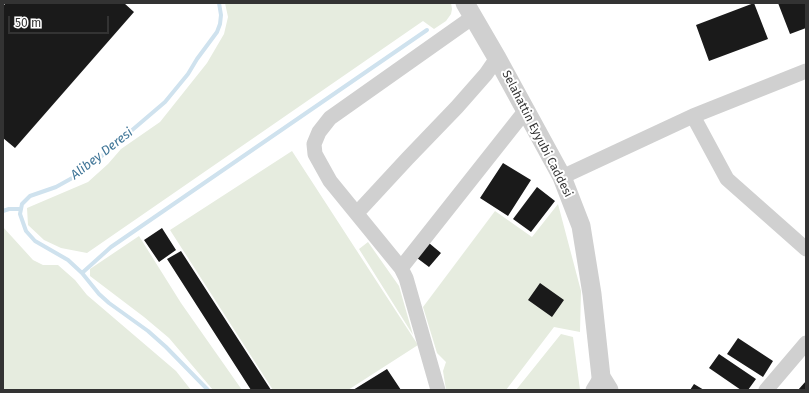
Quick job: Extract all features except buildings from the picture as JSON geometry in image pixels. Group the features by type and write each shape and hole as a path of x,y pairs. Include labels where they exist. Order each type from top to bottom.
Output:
{"street":[{"name":"Selahattin Eyyubi Caddesi","path":"469,10 562,177 581,226 592,294 601,386"},
{"path":"438,390 406,278 401,268 330,181 318,162 314,144 319,132 330,118 469,10"},
{"path":"357,213 457,107 486,74 497,58"},
{"path":"562,177 693,116 806,72"},
{"path":"401,268 526,110"},
{"path":"693,116 727,179 806,249"},
{"path":"766,390 806,343"}],"shaded area":[{"path":"225,3 451,3 452,9 451,14 446,21 434,29 423,21 87,253 61,248 44,240 28,225 27,208 88,182 108,164 121,149 160,122 207,63 224,34 228,17"},
{"path":"292,151 418,345 348,390 273,390 170,230"},
{"path":"558,204 581,291 580,332 554,327 506,390 446,390 443,371 446,362 437,353 423,307 495,211 532,237"},
{"path":"3,227 33,260 43,265 58,265 75,280 87,295 176,371 191,390 3,390"},
{"path":"139,236 181,303 242,390 213,390 169,338 90,276 90,269"},
{"path":"368,242 399,286 413,335 359,249"},
{"path":"561,334 573,337 580,390 516,390"}],"waterway":[{"name":"Alibey Deresi","path":"208,390 166,347 148,331 99,294 82,273 68,260 35,241 26,231 20,214 22,204 30,196 56,187 83,172 165,102 188,74 217,32 221,15 219,3"},
{"path":"82,273 111,247 427,30"},
{"path":"3,211 9,209 20,209"}]}
